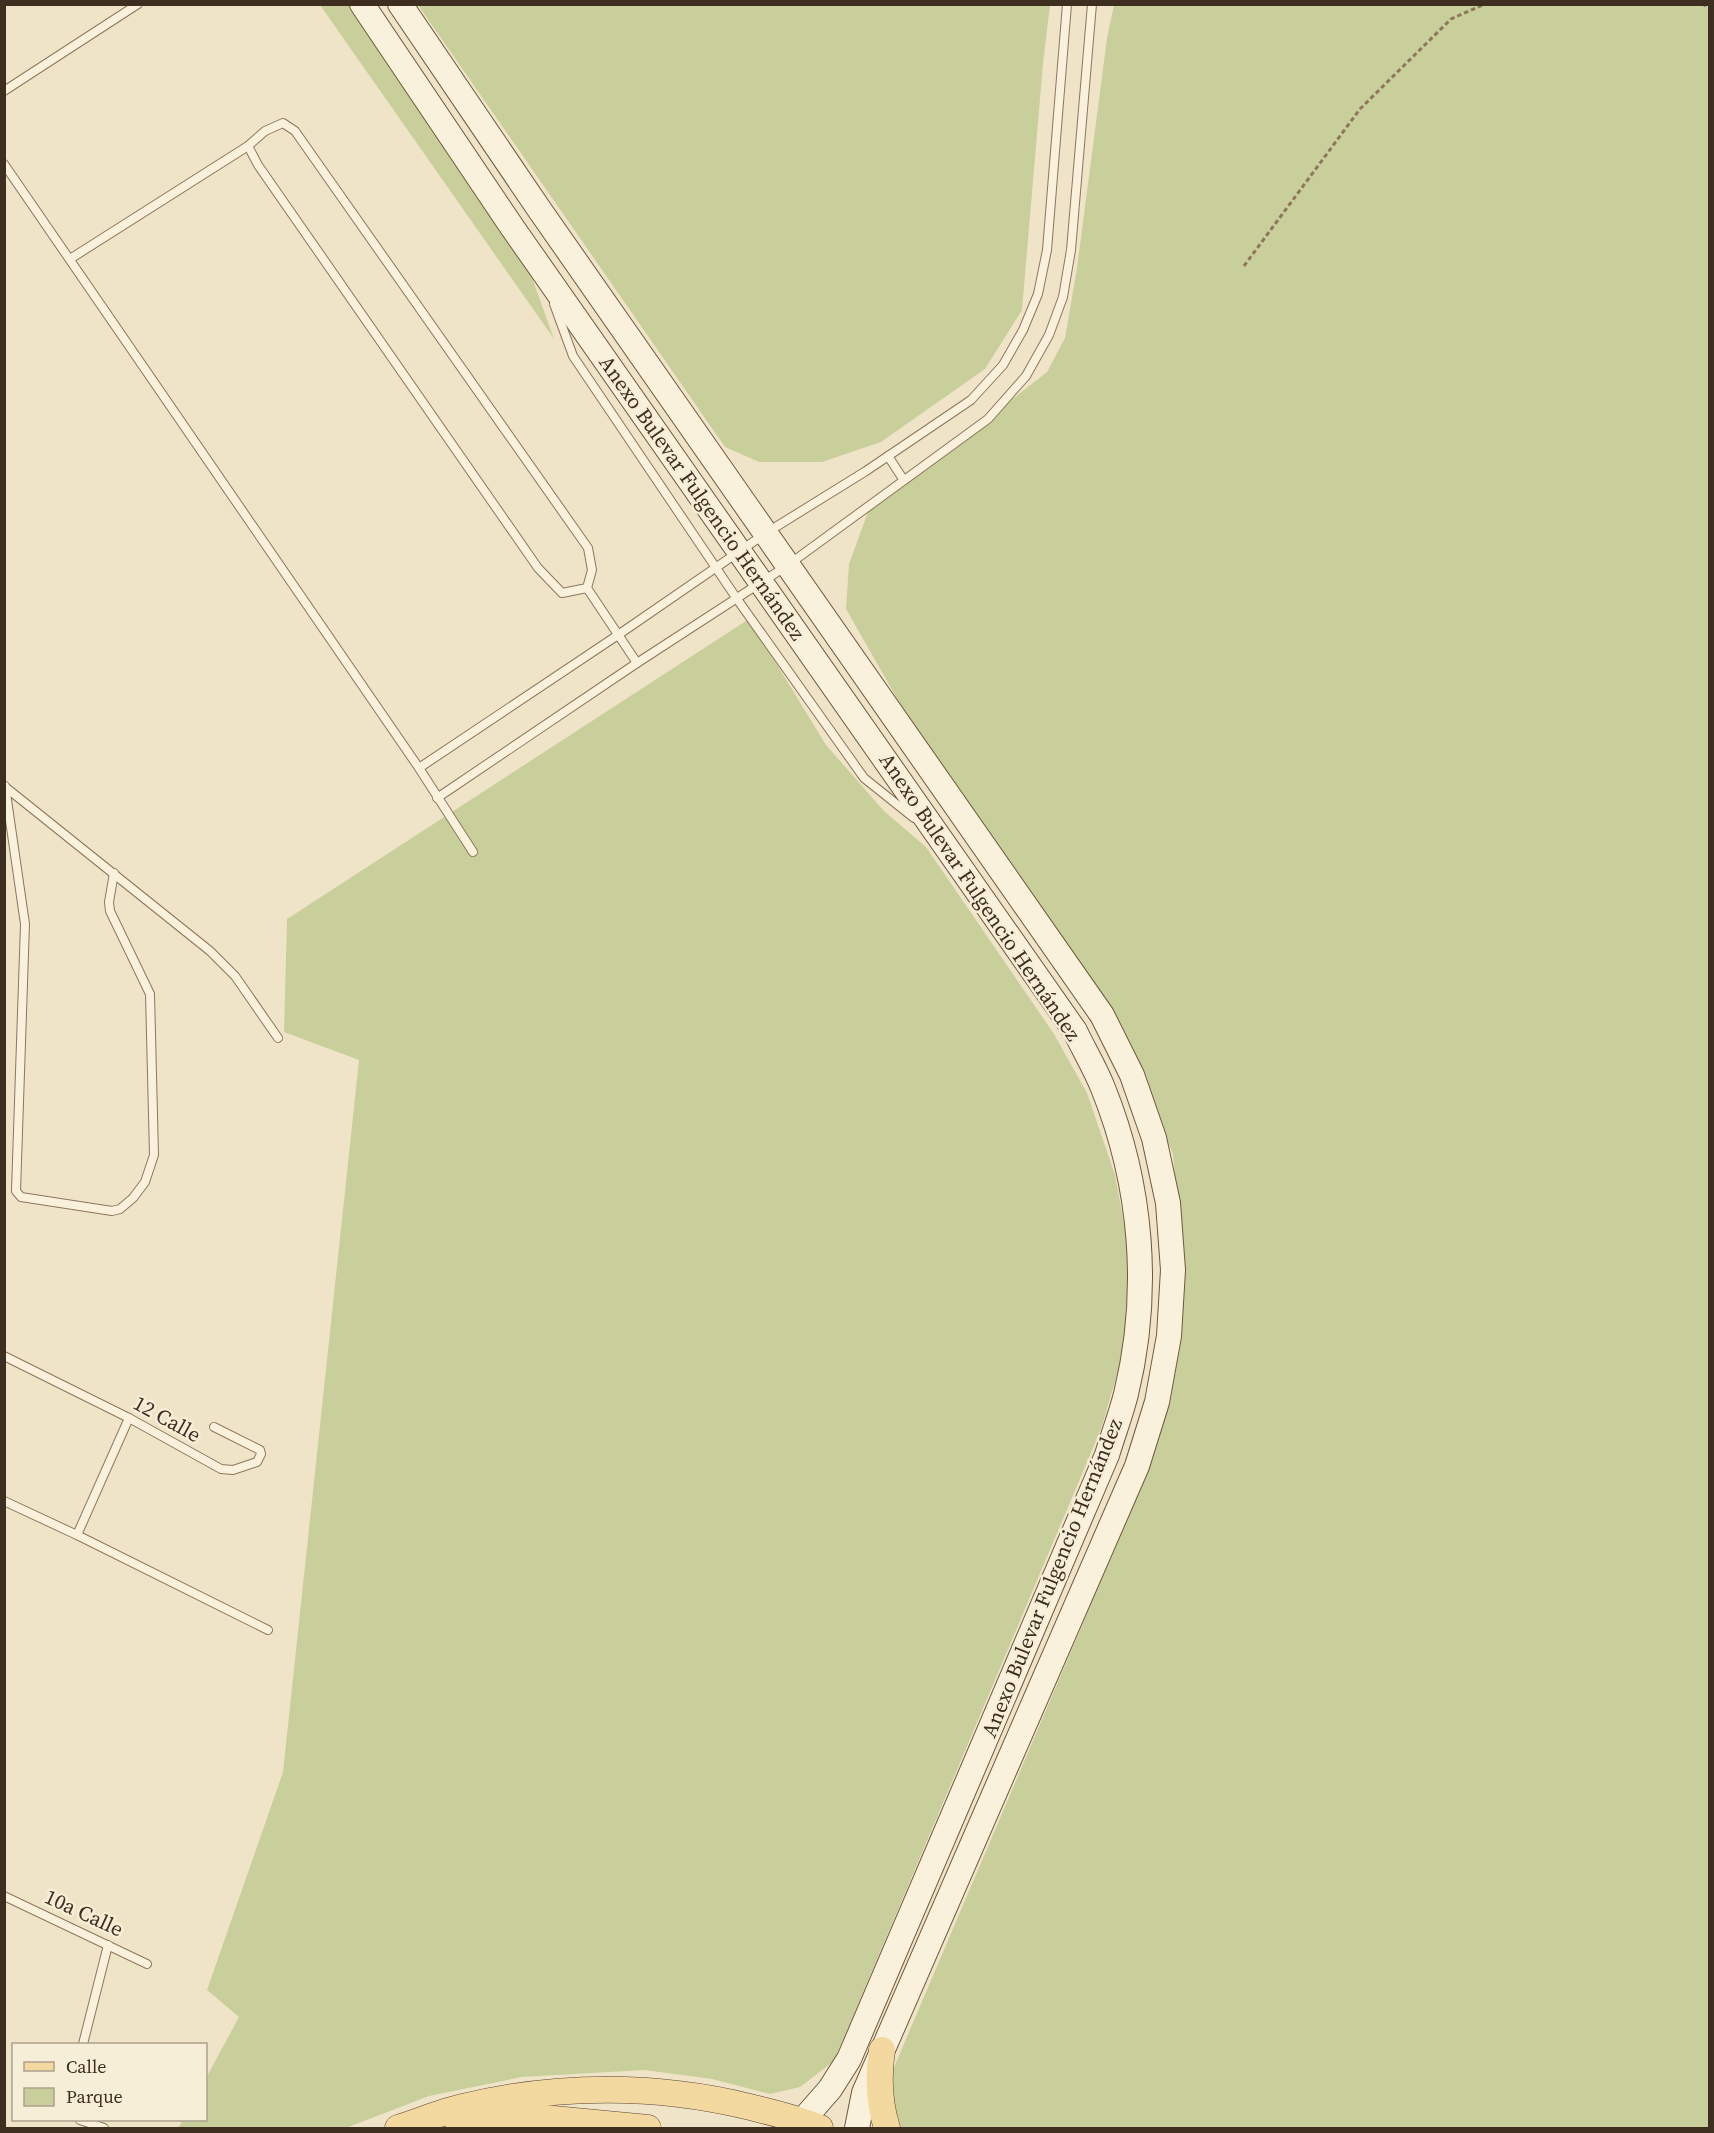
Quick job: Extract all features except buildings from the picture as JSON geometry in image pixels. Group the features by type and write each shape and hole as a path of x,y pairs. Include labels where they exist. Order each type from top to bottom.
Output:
{"main road":[{"name":"Anexo Bulevar Fulgencio Hernández","path":"362,4 542,269 1075,1031 1103,1087 1123,1146 1136,1208 1141,1270 1137,1333 1126,1395 1102,1466 849,2059 804,2126"},
{"name":"Anexo Bulevar Fulgencio Hernández","path":"400,4 545,218 1102,1015 1132,1074 1154,1138 1168,1203 1173,1270 1170,1336 1157,1402 1137,1466 882,2050 864,2093 857,2128"},
{"path":"882,2050 880,2102 887,2128"},
{"path":"410,2125 462,2107 503,2098 607,2090 680,2093 732,2103 804,2126"},
{"path":"410,2125 543,2118 648,2128"}],"lane":[{"path":"4,91 138,4"},
{"path":"419,768 766,533 888,456 971,400 1004,365 1023,330 1038,294 1047,250 1067,4"},
{"path":"437,798 788,565 988,419 1026,376 1050,335 1063,297 1071,250 1092,4"},
{"path":"70,259 248,146 265,131 284,123 296,131 588,548 592,570 587,588 638,663"},
{"path":"248,146 258,165 538,568 562,592 587,588"},
{"path":"4,164 419,768 473,852"},
{"path":"542,269 573,356 737,599 864,778 945,843"},
{"path":"888,456 903,479"},
{"path":"5,786 219,959 235,976 278,1038"},
{"path":"5,786 25,924 16,1191 21,1197 112,1211 120,1209 133,1198 145,1182 154,1155 150,994 110,911 109,902 114,873"},
{"name":"12 Calle","path":"4,1356 129,1418 221,1469 233,1470 257,1462 261,1454 260,1450 214,1427"},
{"path":"77,1535 129,1418"},
{"path":"4,1501 267,1630"},
{"name":"10a Calle","path":"4,1896 147,1964"},
{"path":"82,2043 108,1945"},
{"path":"83,2121 104,2128"}],"path":[{"path":"1244,266 1360,109 1451,19 1485,4"},
{"path":"1702,4 1710,8"}],"green space":[{"path":"320,5 349,5 526,261 554,339"},
{"path":"418,5 1050,5 1022,310 985,369 881,442 822,462 759,462 725,447"},
{"path":"1114,5 1709,5 1709,2128 896,2128 886,2086 1084,1621 1154,1448 1183,1271 1173,1154 1117,1021 899,702 846,609 849,564 868,512 1047,372 1065,338 1077,268 1107,38"},
{"path":"749,619 826,745 884,811 926,847 1054,1034 1087,1093 1115,1175 1130,1256 1126,1344 1101,1429 834,2061 800,2087 770,2094 712,2079 644,2070 522,2077 429,2096 346,2128 178,2128 182,2121 207,2121 207,2076 239,2017 207,1990 283,1772 359,1060 284,1032 287,919"}]}
